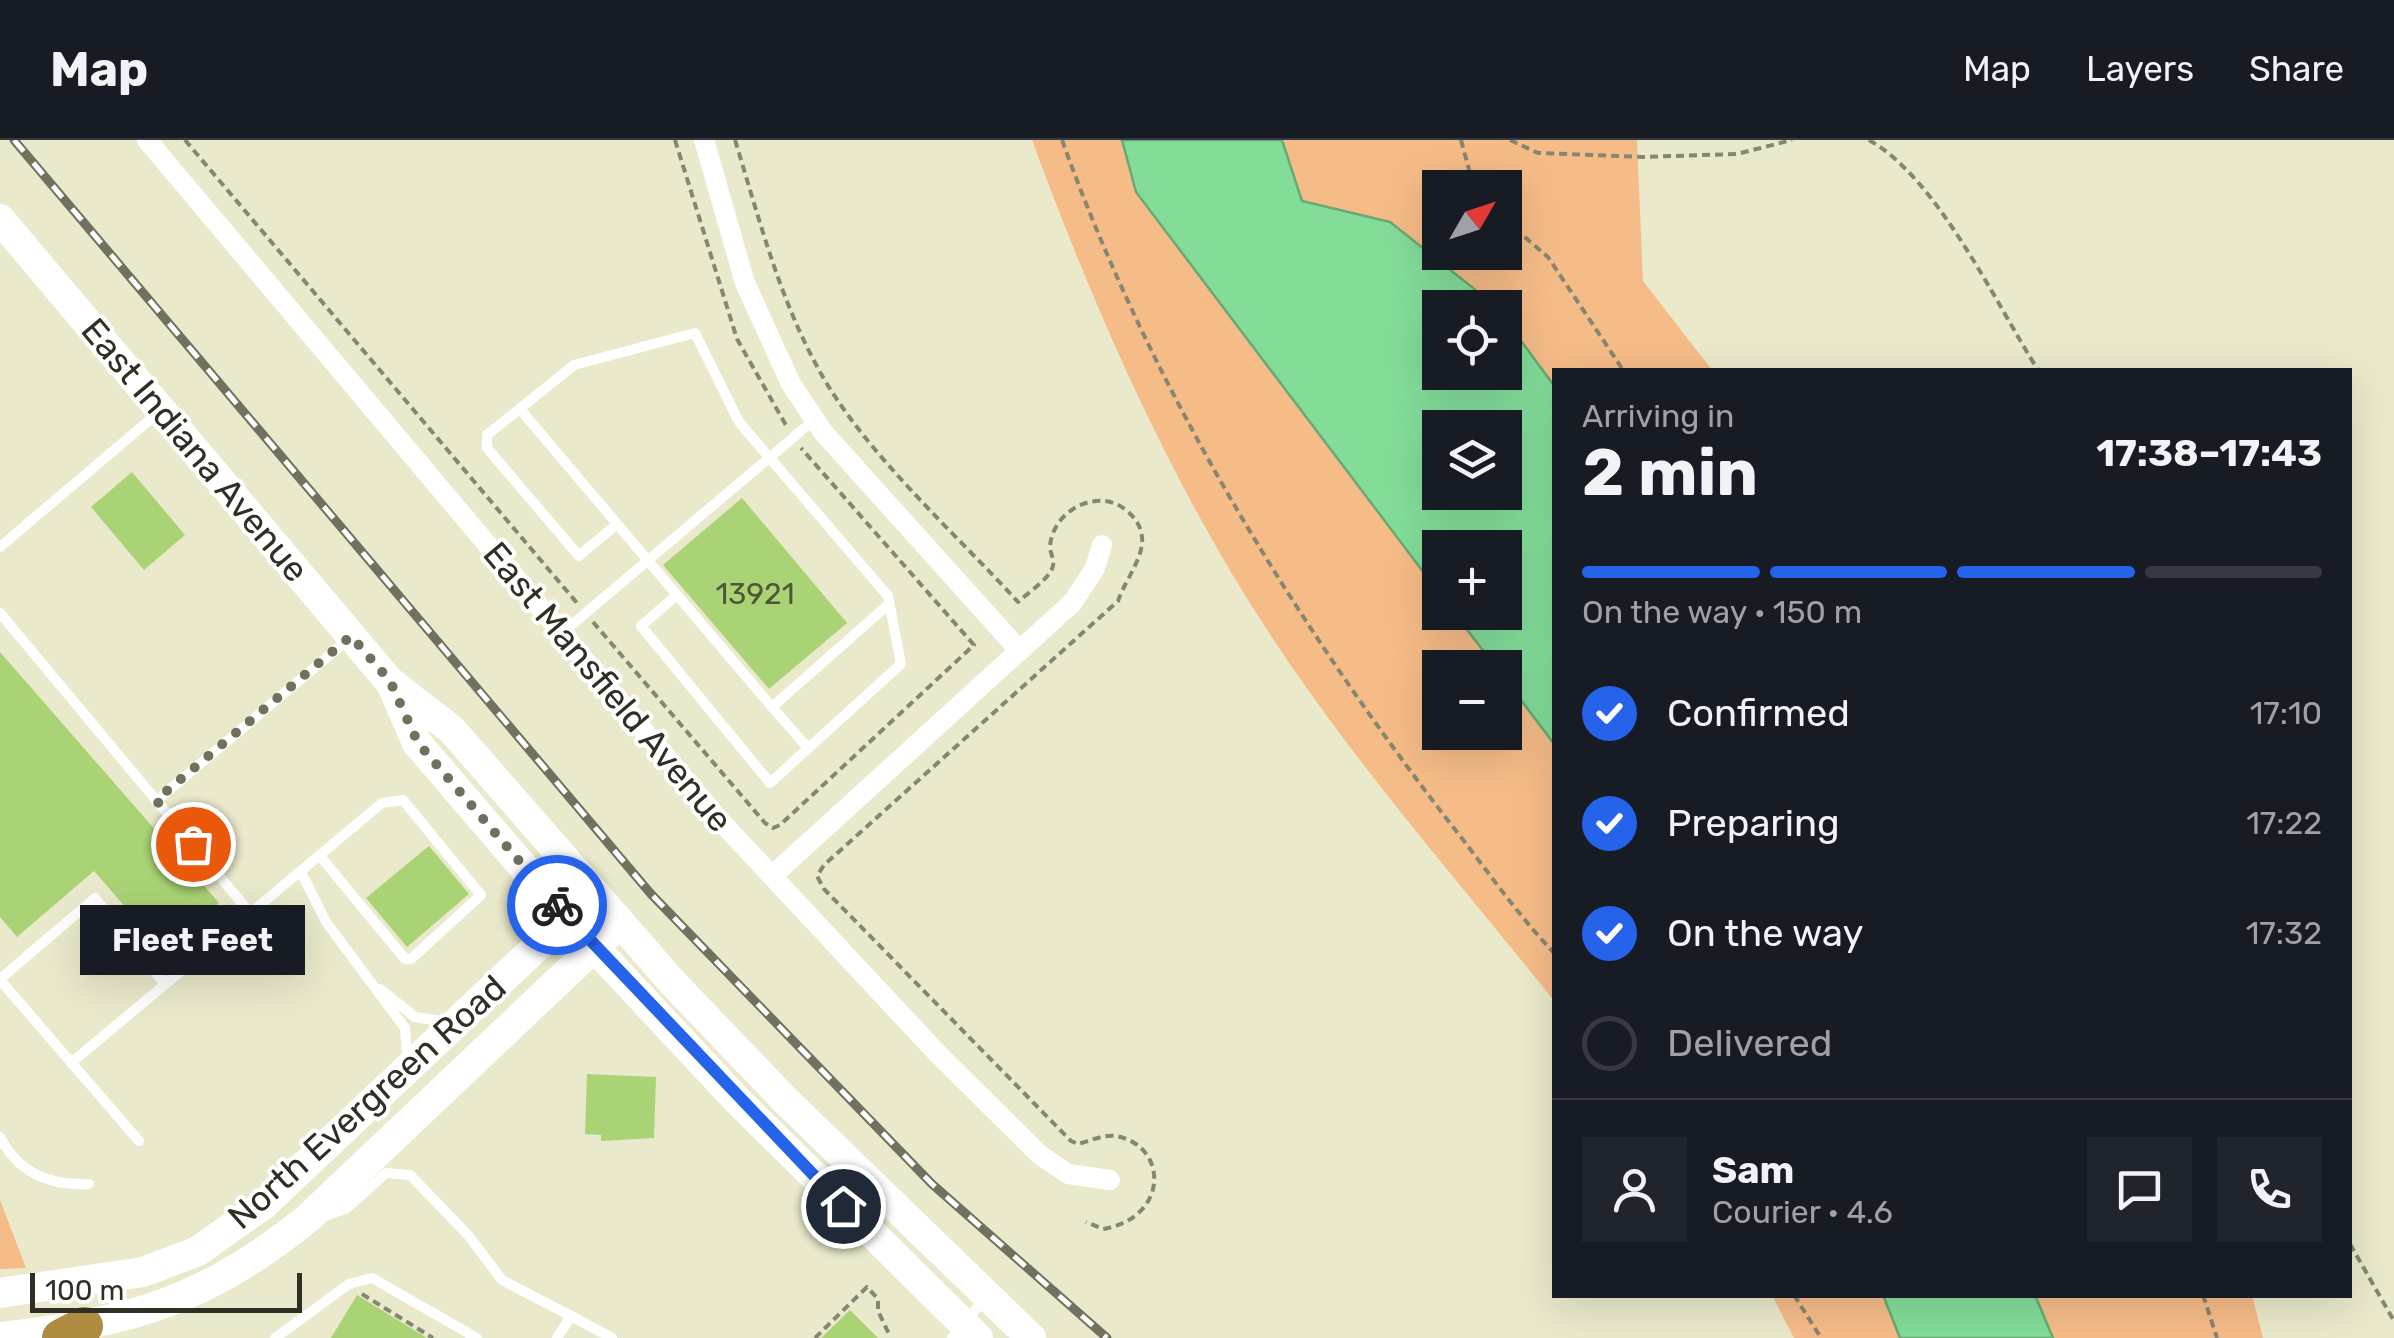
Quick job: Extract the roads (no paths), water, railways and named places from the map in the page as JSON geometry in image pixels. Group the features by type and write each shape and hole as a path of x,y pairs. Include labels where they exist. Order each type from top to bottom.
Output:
{"main road":[{"name":"East Indiana Avenue","path":"0,219 390,681 452,730 620,922 784,1099 987,1296 989,1331"},
{"name":"East Indiana Avenue","path":"390,681 418,743 567,918 736,1098 989,1331"},
{"name":"North Evergreen Road","path":"0,1293 142,1272 198,1251 263,1205 594,893"},
{"name":"North Evergreen Road","path":"0,1337 73,1332 152,1310 211,1286 260,1256 307,1219 620,922"}],"street":[{"name":"East Mansfield Avenue","path":"148,140 714,814 937,1053 1040,1156 1068,1174 1110,1180"},
{"path":"704,140 745,283 766,334 814,420 1020,651"},
{"path":"772,876 1073,602 1095,568 1102,545"}],"lane":[{"path":"617,524 579,556 488,448 488,436 574,365 695,333 720,391 768,461 888,596 901,664 770,782 640,626 678,595"},
{"path":"520,409 808,748"},
{"path":"0,548 162,410"},
{"path":"562,632 814,420"},
{"path":"772,707 889,604"},
{"path":"0,614 251,914"},
{"path":"156,800 351,636"},
{"path":"71,1063 382,803 404,800 481,895 411,959 405,959 320,856"},
{"path":"301,872 326,922 379,988 408,1036 402,1073"},
{"path":"138,1141 0,980 95,898 166,984"},
{"path":"379,988 428,1022 458,1021"},
{"path":"0,1137 8,1153 25,1169 59,1186 89,1184"},
{"path":"307,1219 334,1215 347,1208 386,1173 410,1175 468,1235 502,1280 612,1338"},
{"path":"275,1338 349,1284 372,1278 477,1338"},
{"path":"557,1338 571,1316"}],"railway":[{"path":"14,140 651,894 932,1184 1107,1338"}],"place":[{"name":"Fleet Feet","path":"193,844"}]}
